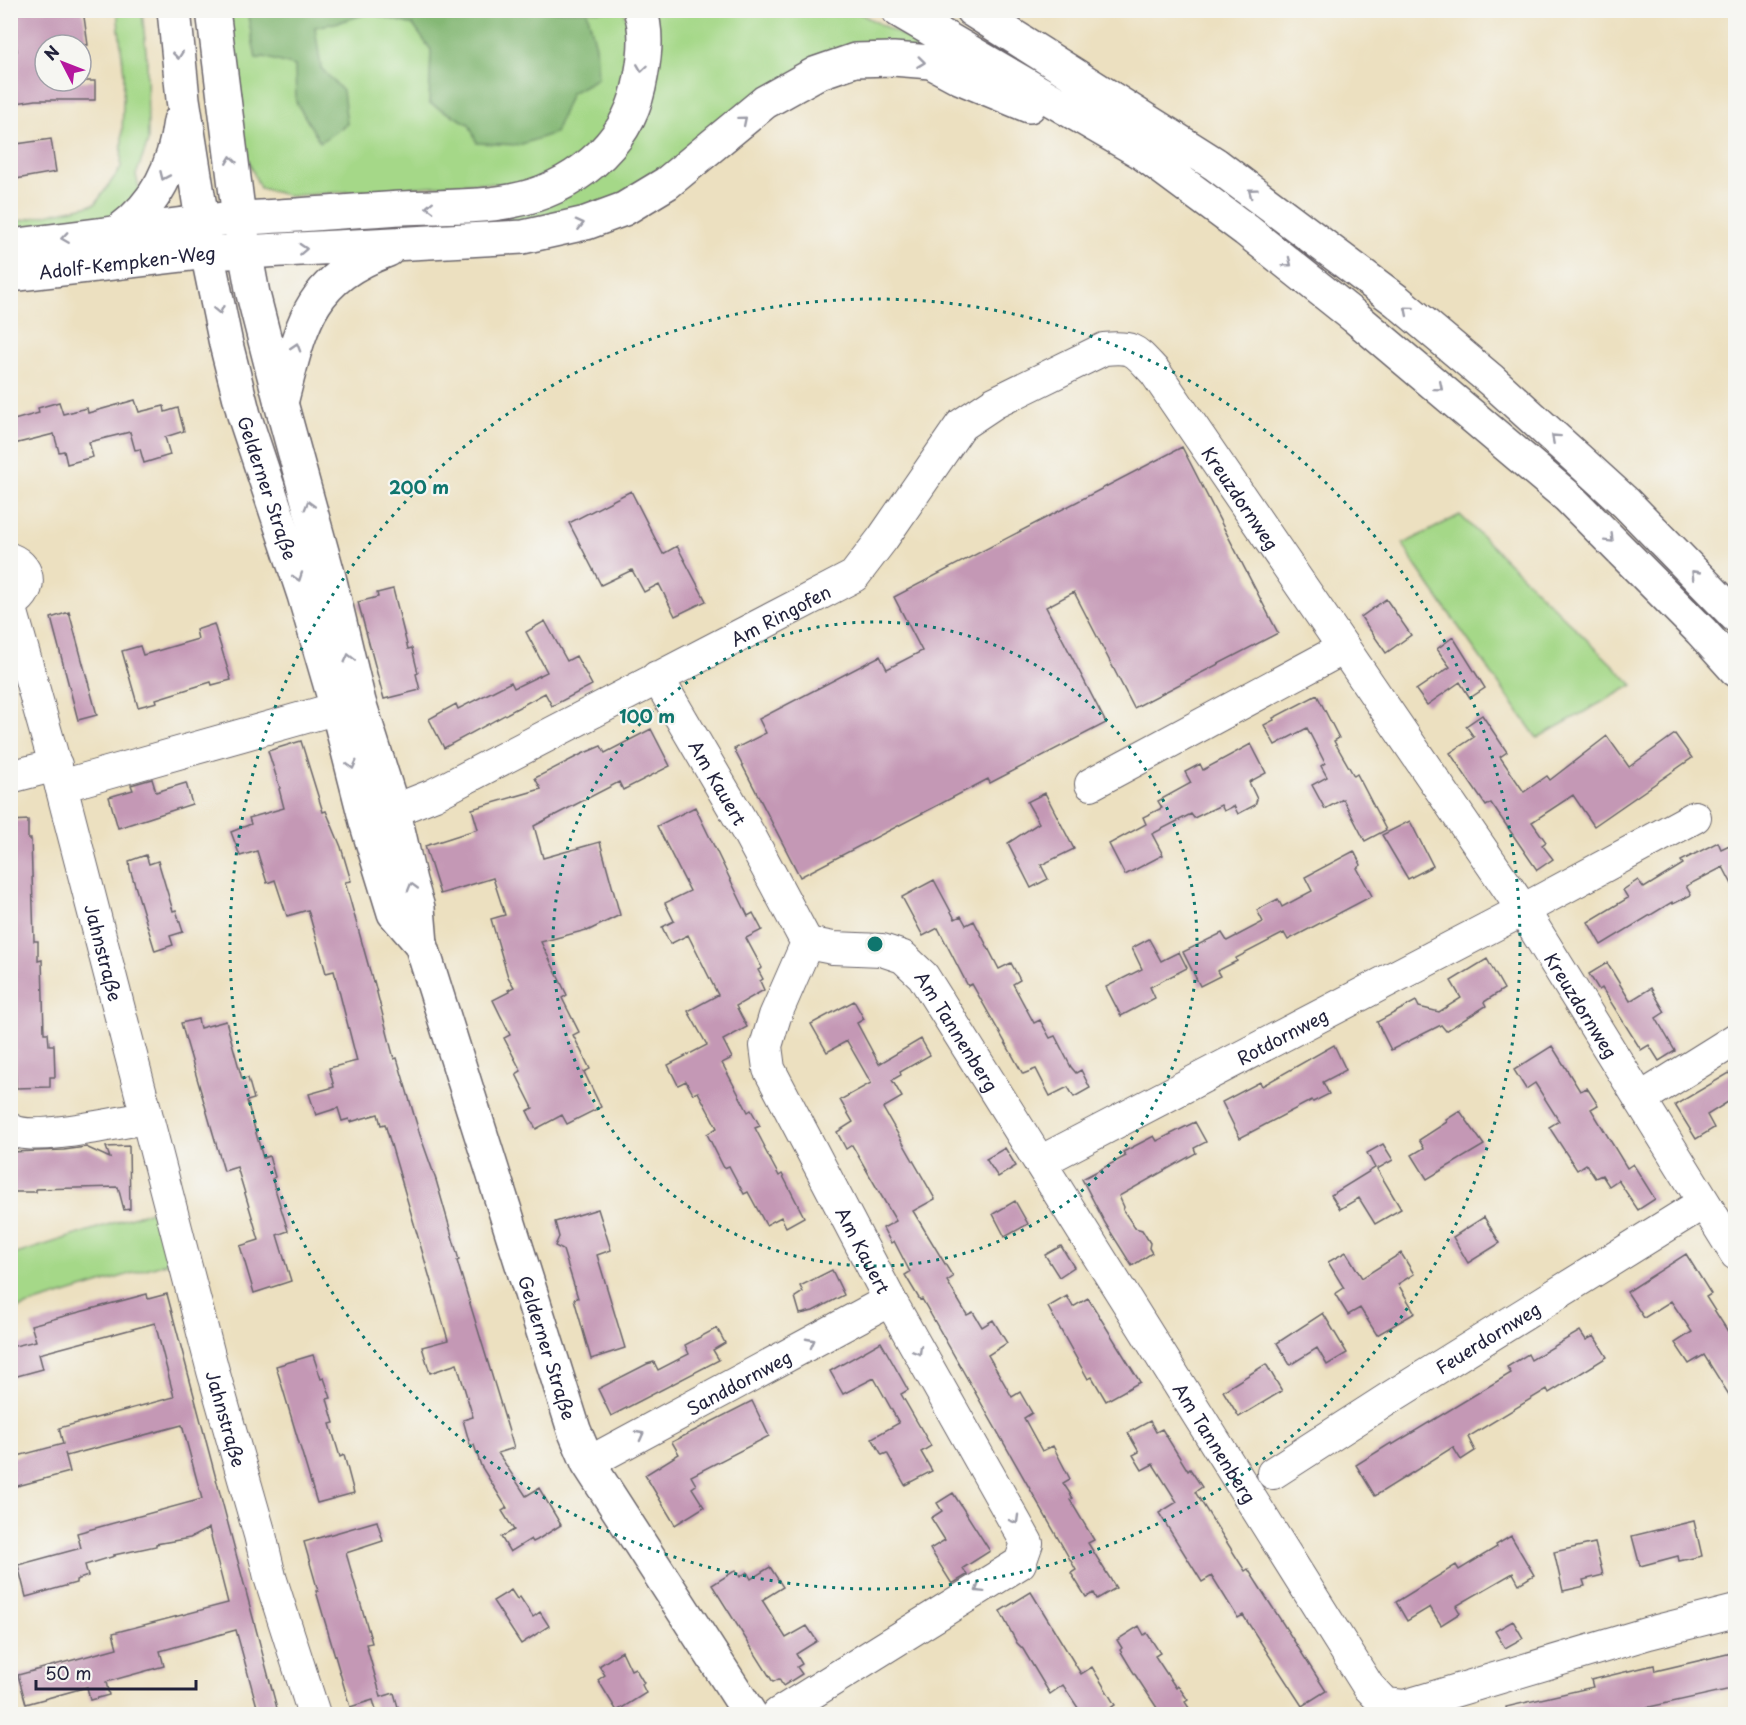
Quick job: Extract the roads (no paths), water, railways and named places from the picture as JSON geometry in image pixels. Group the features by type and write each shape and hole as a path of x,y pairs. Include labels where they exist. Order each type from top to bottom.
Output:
{"main road":[{"name":"Gelderner Straße","path":"174,10 183,99 207,252 226,344 244,415 304,595 349,705"},
{"name":"Gelderner Straße","path":"213,10 239,218 253,294 330,581 349,705 380,817 410,881 418,908 422,944 574,1430 588,1463 750,1714"},
{"name":"Adolf-Kempken-Weg","path":"10,246 202,220 488,204 539,195 574,176 602,156 620,132 635,106 643,65 645,21 640,10"},
{"path":"898,10 1141,152 1246,230 1355,316 1568,497 1736,670"},
{"path":"972,10 1215,164 1397,301 1491,380 1626,503 1736,616"},
{"name":"Adolf-Kempken-Weg","path":"10,275 207,252 245,252 523,237 586,223 624,209 667,183 765,102 817,74 855,60 893,59 931,62 959,77 1141,152"},
{"path":"119,231 135,219 156,194 177,147 183,99"},
{"path":"281,403 308,312 322,292 337,276 373,255 402,244"}],"street":[{"name":"Am Ringofen","path":"380,817 433,795 854,576 884,538 961,425 994,404 1104,349 1123,347 1135,351"},
{"name":"Kreuzdornweg","path":"1135,351 1155,372 1523,910 1736,1254"},
{"name":"Jahnstraße","path":"10,559 17,561 25,569 28,583 22,597 10,604 58,776 213,1371 270,1577 315,1714"},
{"path":"1091,784 1344,648"},
{"name":"Am Kauert","path":"657,677 750,836 807,943 775,1016 766,1046 769,1069 890,1300 1027,1543 1020,1563 778,1714"},
{"path":"10,777 58,776 349,705"},
{"path":"1523,910 1695,817"},
{"name":"Rotdornweg","path":"1041,1162 1523,910"},
{"name":"Am Tannenberg","path":"807,943 833,948 882,950 903,957 923,975 1368,1686 1385,1704 1404,1706 1431,1699 1649,1633 1736,1611"},
{"path":"1640,1099 1736,1039"},
{"path":"10,1129 15,1132 37,1135 146,1118"},
{"name":"Feuerdornweg","path":"1274,1473 1391,1397 1703,1203"},
{"name":"Sanddornweg","path":"588,1463 890,1300"}]}
